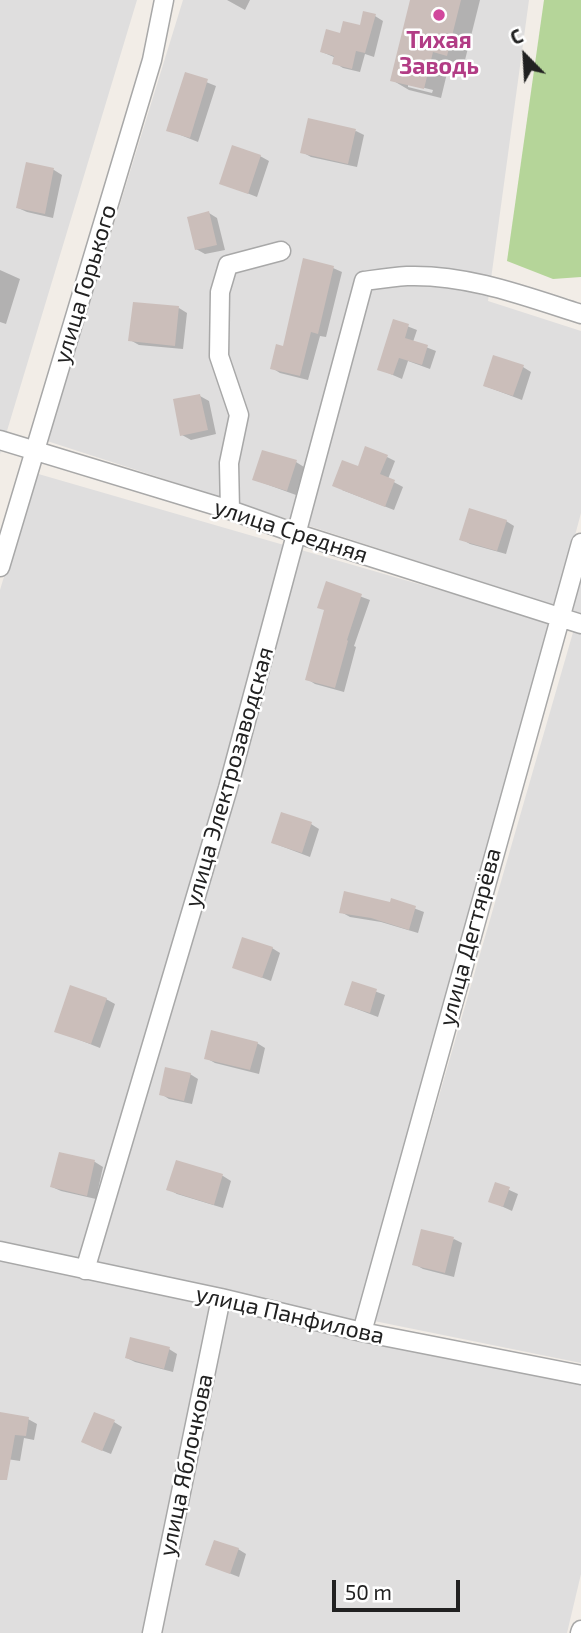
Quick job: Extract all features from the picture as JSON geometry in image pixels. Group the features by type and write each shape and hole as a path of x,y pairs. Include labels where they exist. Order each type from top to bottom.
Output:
{"street":[{"name":"улица Горького","path":"0,567 152,60 164,0"},
{"path":"230,510 229,463 239,415 219,356 220,292 228,265 281,251"},
{"name":"улица Электрозаводская","path":"85,1270 228,788 364,281 409,276 464,281 499,288 581,314"},
{"name":"улица Средняя","path":"0,440 230,510 581,624"},
{"name":"улица Дегтярёва","path":"362,1332 581,542"},
{"name":"улица Панфилова","path":"0,1251 220,1298 362,1332 581,1375"},
{"name":"улица Яблочкова","path":"152,1633 220,1298"}],"shaded area":[{"path":"0,0 137,0 0,454"},
{"path":"183,0 529,0 488,301 581,331 581,513 556,606 47,441"},
{"path":"35,473 550,622 356,1321 0,1243 0,590"},
{"path":"581,571 581,616 569,613"},
{"path":"574,629 581,631 581,1363 374,1321"},
{"path":"0,1259 211,1304 143,1633 0,1633"},
{"path":"227,1310 581,1384 581,1574 567,1633 160,1633"}],"green space":[{"path":"544,0 581,0 581,277 553,279 507,261"}],"building":[{"path":"410,0 461,0 447,56 433,52 424,89 390,81"},
{"path":"363,11 376,14 365,53 356,51 352,69 332,64 334,56 320,52 326,29 340,33 343,21 360,25"},
{"path":"185,72 208,79 190,138 166,131"},
{"path":"308,118 356,129 348,164 300,153"},
{"path":"232,145 261,155 248,194 219,184"},
{"path":"26,162 54,168 45,214 16,208"},
{"path":"209,211 217,245 195,250 187,217"},
{"path":"303,258 334,266 318,334 311,332 300,376 270,369 276,344 283,346"},
{"path":"133,302 179,306 175,346 128,341"},
{"path":"393,319 409,324 405,338 428,345 422,365 399,358 393,375 377,370"},
{"path":"493,355 524,365 513,396 483,386"},
{"path":"200,394 208,430 180,436 173,399"},
{"path":"365,446 388,455 380,474 395,480 385,507 332,486 342,460 358,466"},
{"path":"262,450 297,460 287,491 252,480"},
{"path":"469,508 507,520 497,551 459,540"},
{"path":"326,581 362,594 335,688 305,680 324,610 317,608"},
{"path":"281,812 312,822 302,853 271,843"},
{"path":"344,891 390,902 391,898 416,906 409,930 371,918 339,913"},
{"path":"242,937 273,947 262,978 232,968"},
{"path":"352,981 377,989 370,1013 344,1005"},
{"path":"70,985 107,998 91,1044 54,1032"},
{"path":"211,1030 258,1042 250,1070 204,1059"},
{"path":"165,1067 191,1073 184,1101 159,1095"},
{"path":"59,1152 95,1160 87,1196 50,1187"},
{"path":"176,1160 223,1174 214,1205 166,1190"},
{"path":"495,1182 510,1187 503,1207 488,1202"},
{"path":"421,1229 454,1237 445,1273 412,1265"},
{"path":"130,1337 170,1347 164,1369 125,1358"},
{"path":"0,1412 29,1417 26,1436 15,1435 7,1480 0,1480"},
{"path":"94,1412 115,1420 102,1451 81,1442"},
{"path":"214,1540 239,1548 230,1574 205,1565"}],"place":[{"name":"Тихая Заводь","path":"439,15"}]}
